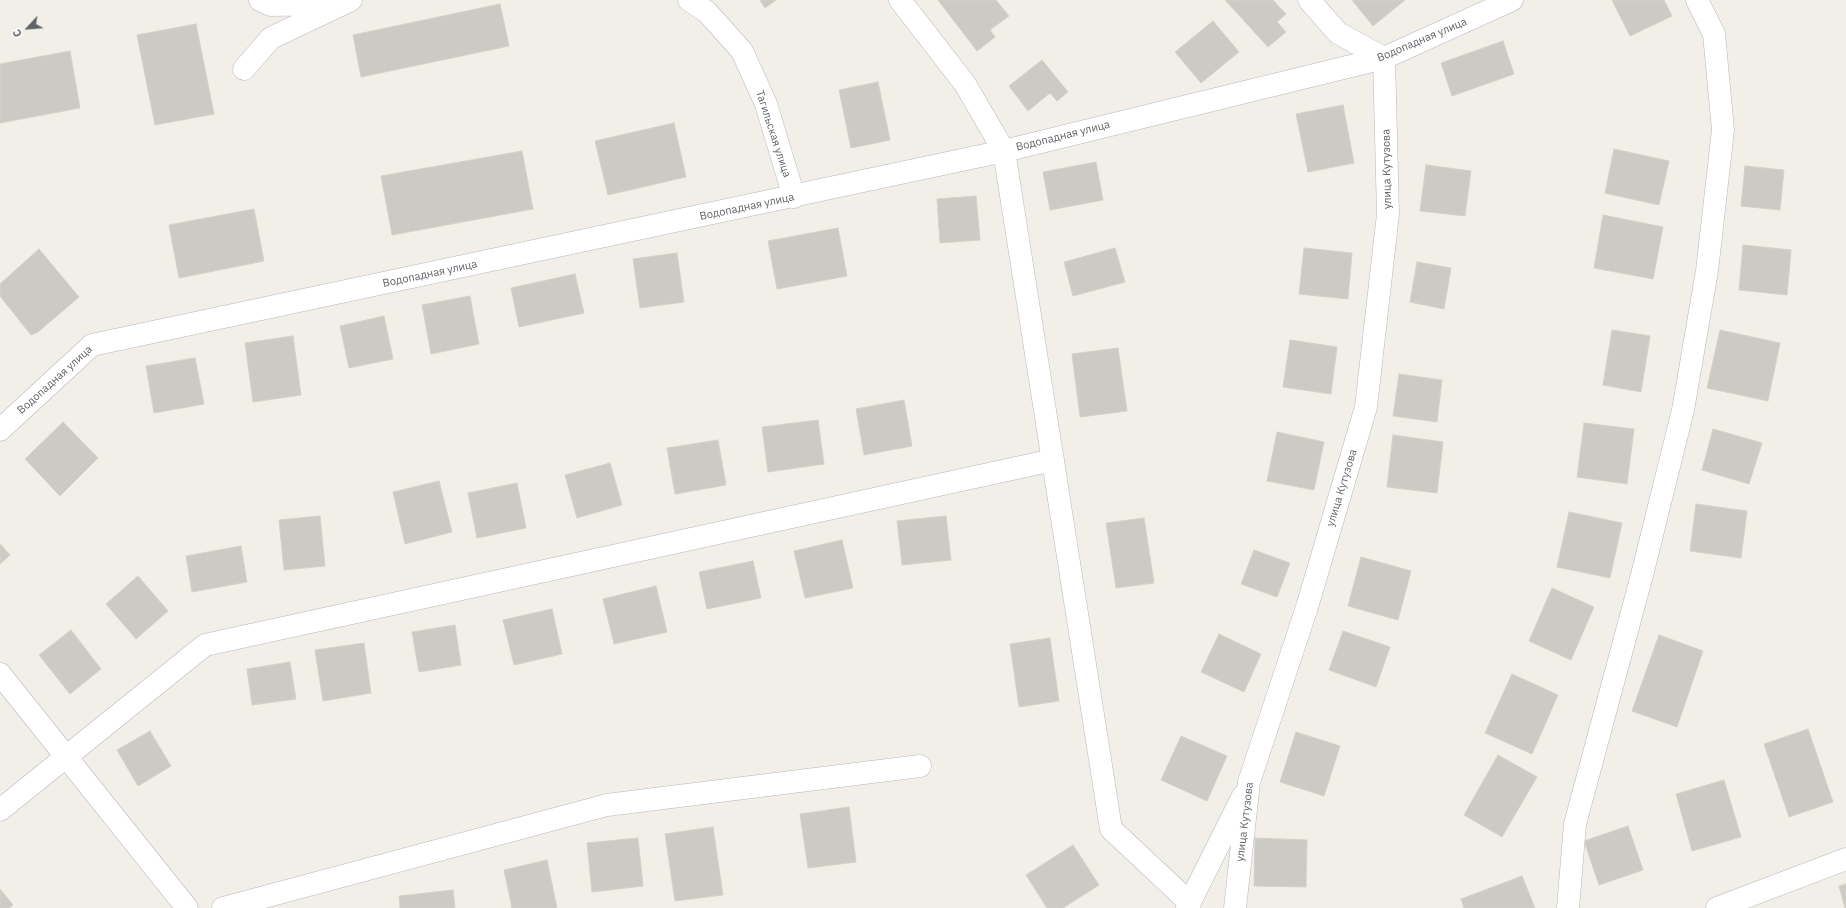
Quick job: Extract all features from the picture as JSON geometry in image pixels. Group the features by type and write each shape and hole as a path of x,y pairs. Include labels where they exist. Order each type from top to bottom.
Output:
{"street":[{"path":"260,0 271,5 346,2"},
{"name":"Тагильская улица","path":"689,0 707,12 742,51 766,104 794,197"},
{"path":"900,0 965,84 1004,151 1111,829 1189,905 1249,782"},
{"path":"1309,0 1338,34 1384,58"},
{"name":"Водопадная улица","path":"2,423 92,345 794,197 1004,151 1384,58 1512,0"},
{"path":"1568,908 1575,824 1642,575 1683,410 1708,271 1723,130 1714,34 1697,0"},
{"path":"244,69 271,38 346,2"},
{"name":"улица Кутузова","path":"1235,908 1249,782 1307,606 1366,407 1388,214 1384,58"},
{"path":"0,810 205,645 1053,460"},
{"path":"0,674 186,908"},
{"path":"223,908 607,805 920,766"},
{"path":"1717,908 1846,859"}],"building":[{"path":"760,0 776,0 765,8"},
{"path":"938,0 996,0 1009,16 990,30 995,37 977,51"},
{"path":"1225,0 1273,0 1286,14 1277,22 1286,32 1268,47"},
{"path":"1352,0 1405,0 1373,26"},
{"path":"1612,0 1664,0 1672,16 1630,36"},
{"path":"500,4 509,46 361,77 353,35"},
{"path":"1213,21 1239,52 1201,83 1175,52"},
{"path":"196,24 214,114 155,125 137,35"},
{"path":"1503,41 1514,74 1452,96 1441,63"},
{"path":"70,51 80,108 0,123 0,64"},
{"path":"1042,60 1068,92 1057,101 1050,93 1028,111 1009,86"},
{"path":"878,82 890,140 851,148 839,90"},
{"path":"1343,105 1354,163 1308,172 1296,114"},
{"path":"674,123 686,177 608,195 595,141"},
{"path":"1614,149 1669,161 1659,205 1605,193"},
{"path":"522,151 533,209 392,235 381,176"},
{"path":"1096,162 1103,200 1050,210 1043,172"},
{"path":"1426,165 1471,171 1465,216 1420,211"},
{"path":"1745,166 1784,170 1780,210 1741,206"},
{"path":"976,196 980,240 940,243 937,199"},
{"path":"254,209 264,261 179,278 169,225"},
{"path":"1603,215 1663,227 1653,279 1594,268"},
{"path":"838,228 847,276 777,289 768,241"},
{"path":"1743,245 1791,250 1787,295 1739,290"},
{"path":"1115,248 1125,282 1073,296 1064,262"},
{"path":"1304,248 1352,253 1348,299 1299,294"},
{"path":"39,249 79,297 38,332 31,335 0,296 0,284"},
{"path":"677,253 684,302 640,308 633,259"},
{"path":"1417,262 1451,268 1444,309 1410,302"},
{"path":"575,274 584,313 519,327 511,288"},
{"path":"470,296 479,344 431,354 422,305"},
{"path":"384,316 393,359 349,368 340,326"},
{"path":"1612,330 1650,336 1641,392 1603,385"},
{"path":"1720,330 1780,343 1768,401 1707,388"},
{"path":"293,336 301,395 253,402 245,343"},
{"path":"1290,340 1337,347 1331,394 1283,387"},
{"path":"1118,348 1127,411 1080,417 1072,354"},
{"path":"195,358 204,404 154,413 146,366"},
{"path":"1399,374 1442,380 1437,422 1393,416"},
{"path":"904,400 912,446 864,455 856,409"},
{"path":"818,420 824,464 768,472 762,427"},
{"path":"63,422 98,458 60,496 25,459"},
{"path":"1584,423 1634,429 1627,484 1577,477"},
{"path":"1713,429 1762,443 1749,484 1702,470"},
{"path":"1277,432 1324,442 1314,490 1267,481"},
{"path":"1393,435 1443,442 1437,493 1387,487"},
{"path":"718,440 726,485 675,494 667,448"},
{"path":"610,463 622,505 577,518 565,475"},
{"path":"439,481 452,532 405,544 393,492"},
{"path":"517,483 526,528 477,538 468,493"},
{"path":"1696,504 1747,511 1741,558 1690,551"},
{"path":"1569,512 1622,523 1610,578 1557,567"},
{"path":"320,516 325,566 284,570 279,520"},
{"path":"946,516 951,560 902,565 897,521"},
{"path":"1144,518 1154,583 1116,588 1106,523"},
{"path":"842,540 853,588 805,598 794,551"},
{"path":"0,544 10,555 0,564"},
{"path":"241,546 247,582 192,592 186,556"},
{"path":"1254,550 1290,563 1277,597 1241,584"},
{"path":"1361,557 1411,571 1398,620 1348,606"},
{"path":"753,561 761,598 707,609 699,572"},
{"path":"138,576 168,611 136,639 106,604"},
{"path":"656,586 667,632 614,644 603,599"},
{"path":"1552,588 1594,607 1571,660 1529,641"},
{"path":"552,609 562,654 514,665 503,620"},
{"path":"455,625 461,665 419,672 412,632"},
{"path":"71,630 101,669 70,694 39,655"},
{"path":"1343,631 1390,647 1376,687 1329,670"},
{"path":"1219,634 1261,654 1244,692 1201,672"},
{"path":"1659,635 1703,651 1677,727 1632,711"},
{"path":"1050,638 1059,701 1019,707 1010,644"},
{"path":"364,643 371,693 323,701 315,650"},
{"path":"290,662 296,699 252,705 247,669"},
{"path":"1512,674 1558,695 1532,754 1485,733"},
{"path":"1808,729 1833,802 1789,817 1764,744"},
{"path":"150,731 171,766 138,786 117,750"},
{"path":"1296,732 1340,746 1324,796 1280,782"},
{"path":"1181,736 1227,756 1207,801 1161,780"},
{"path":"1498,755 1537,777 1502,837 1464,815"},
{"path":"1724,780 1741,837 1692,851 1676,794"},
{"path":"849,807 856,862 808,868 800,814"},
{"path":"1628,826 1643,870 1599,885 1584,841"},
{"path":"713,827 723,895 675,901 665,834"},
{"path":"638,838 643,886 592,892 587,843"},
{"path":"1255,838 1307,840 1306,887 1254,886"},
{"path":"1073,845 1099,885 1063,908 1047,908 1026,875"},
{"path":"547,860 557,908 512,908 504,870"},
{"path":"1522,876 1535,908 1464,908 1461,899"},
{"path":"1846,884 1846,908 1845,908 1839,886"},
{"path":"0,889 13,905 9,908 0,908"},
{"path":"453,890 455,908 400,908 399,896"}]}
